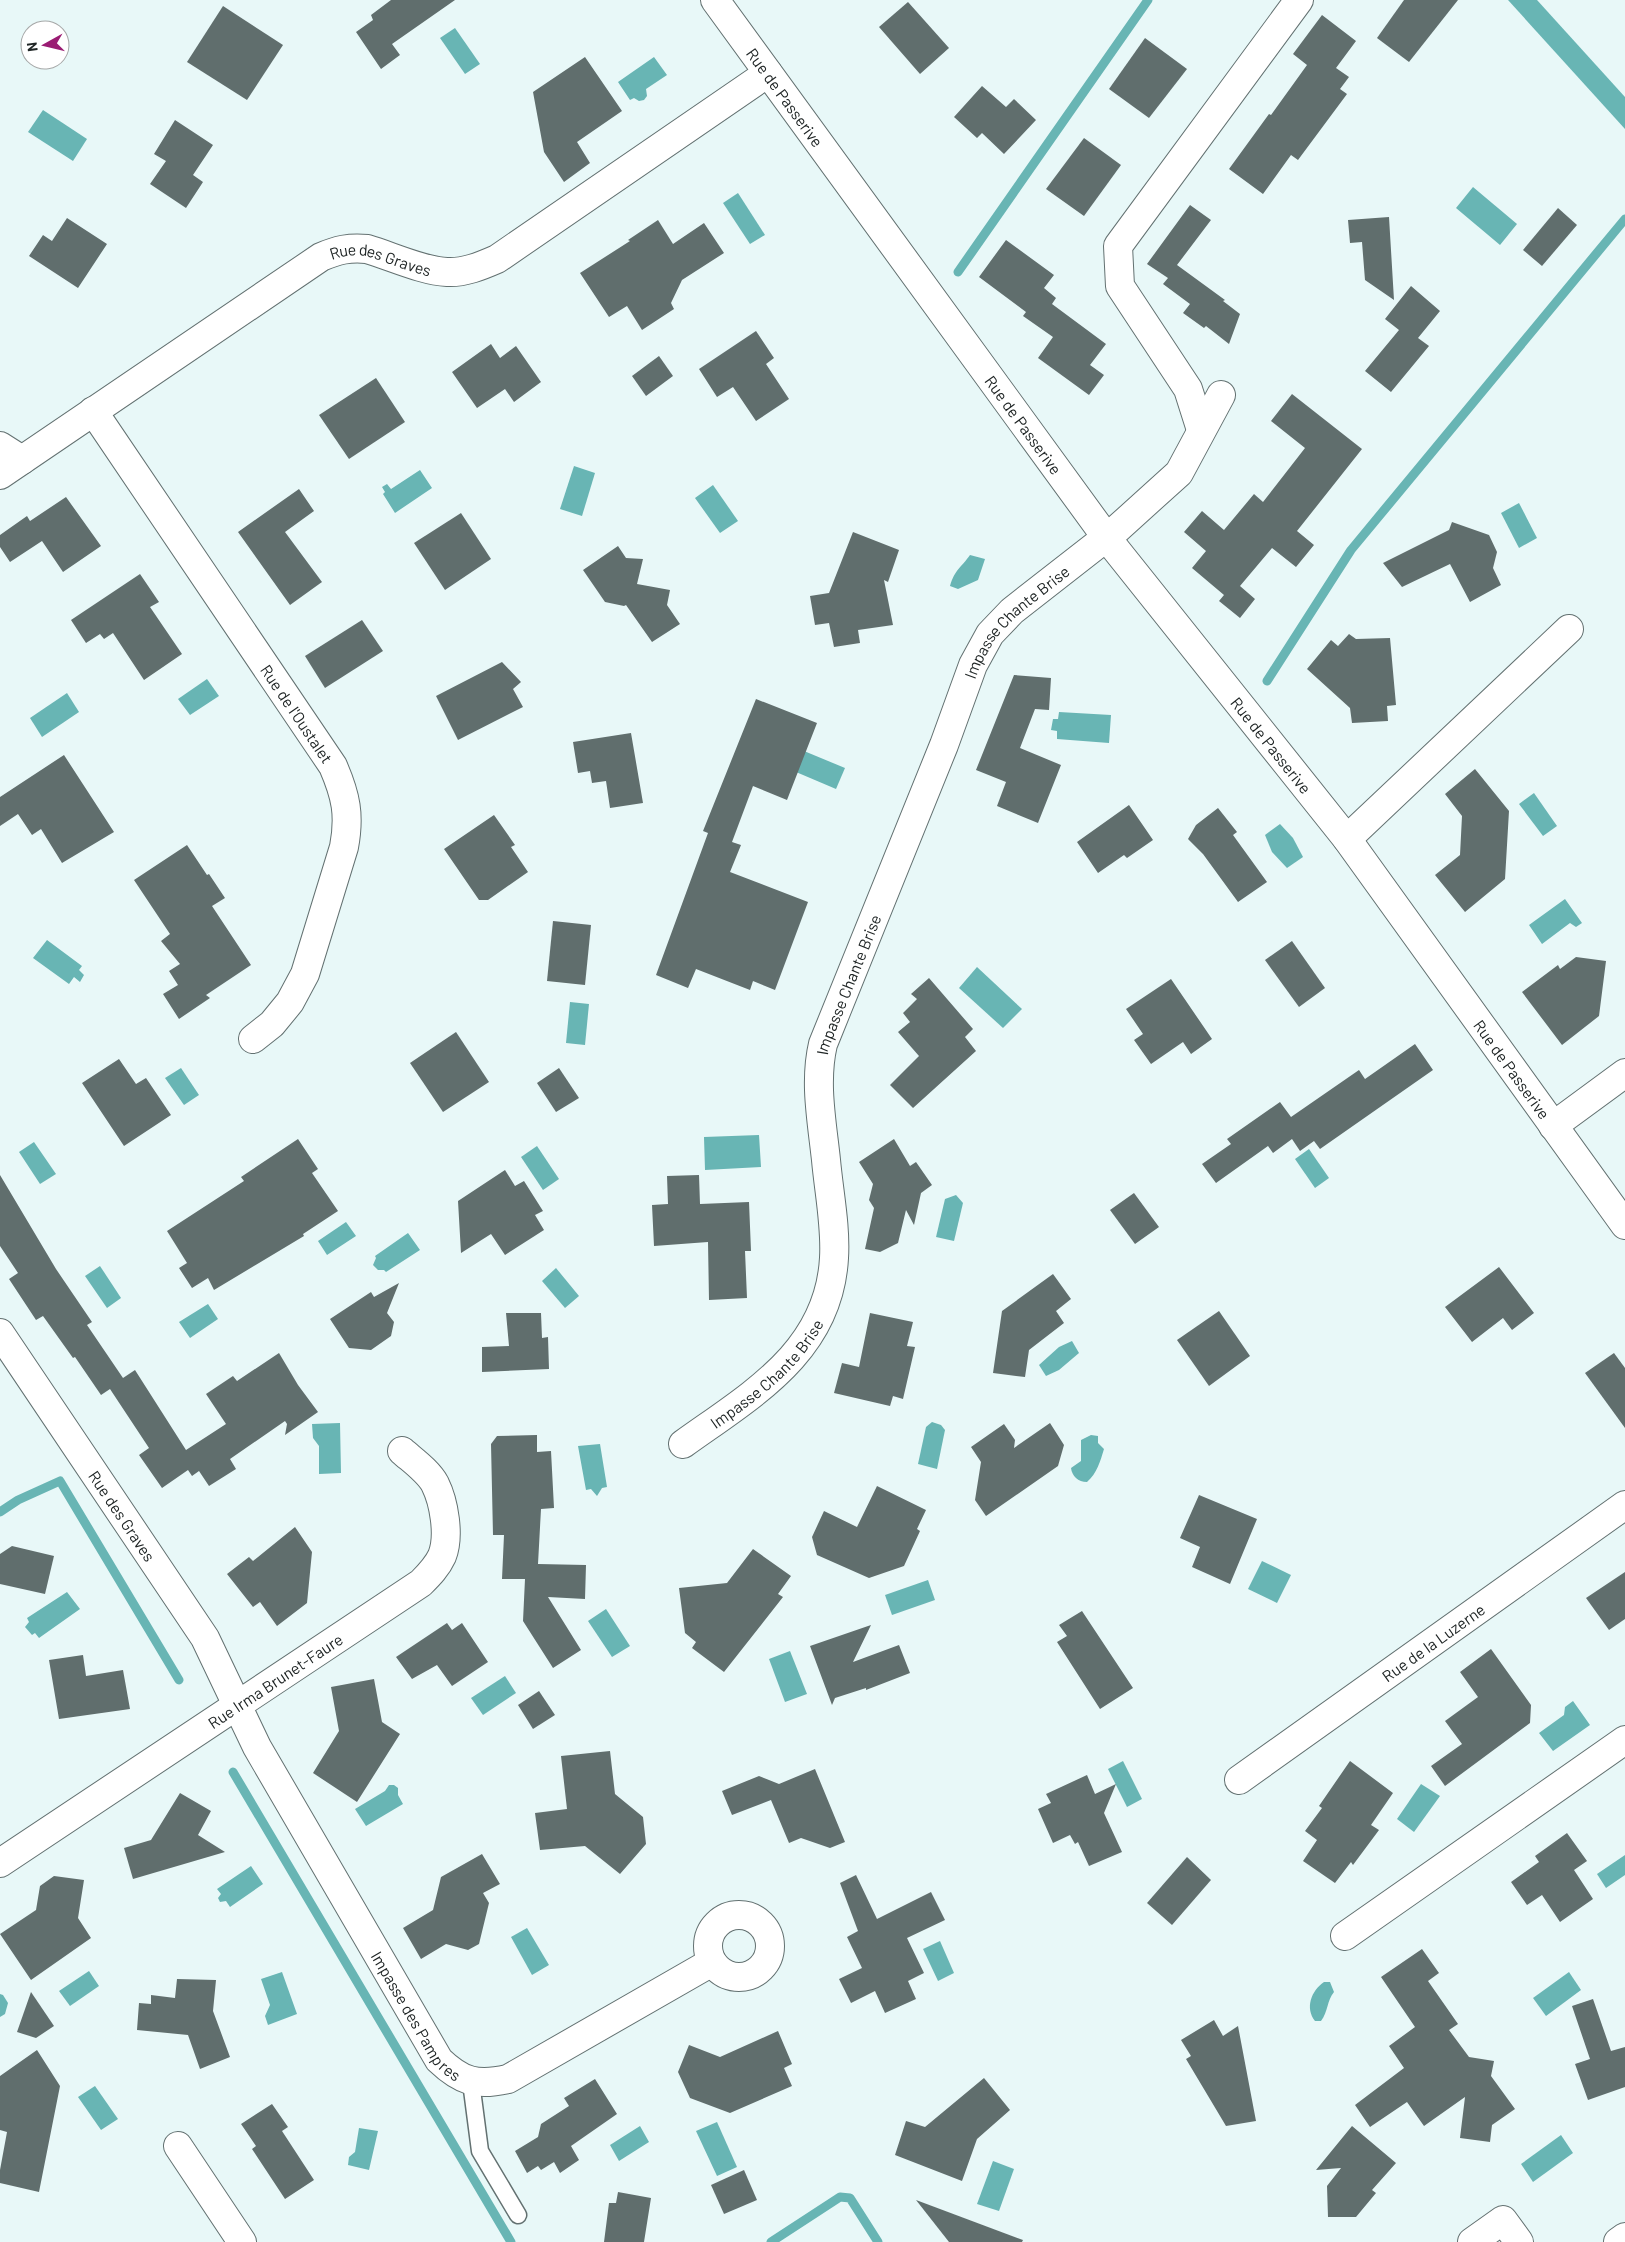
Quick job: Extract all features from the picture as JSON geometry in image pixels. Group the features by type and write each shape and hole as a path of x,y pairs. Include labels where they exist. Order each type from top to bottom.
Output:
{"street":[{"name":"Rue de Passerive","path":"715,0 1106,537 1347,839 1625,1225"},
{"path":"1201,430 1188,389 1120,286 1118,246 1299,0"},
{"name":"Rue des Graves","path":"7,460 93,411 321,256 347,248 367,249 436,271 448,272 466,270 496,259 768,73"},
{"name":"Impasse Chante Brise","path":"683,1444 759,1388 784,1367 800,1350 820,1317 831,1282 834,1234 819,1094 819,1061 824,1044 944,745 973,665 990,634 1012,611 1106,537 1179,473 1221,395"},
{"name":"Rue de l'Oustalet","path":"93,411 333,766 343,790 348,826 344,847 305,974 290,1002 272,1024 253,1039"},
{"path":"1347,839 1569,629"},
{"path":"1553,1126 1625,1073"},
{"name":"Rue des Graves","path":"0,1333 205,1638 236,1704"},
{"name":"Rue Irma Brunet-Faure","path":"0,1863 236,1704 421,1583 437,1565 443,1554 445,1536 442,1510 434,1483 402,1451"},
{"name":"Rue de la Luzerne","path":"1239,1780 1625,1505"},
{"name":"Impasse des Pampres","path":"236,1704 257,1746 439,2060 459,2077 471,2082 494,2082 521,2074 712,1962"},
{"path":"1346,1936 1625,1740"},
{"path":"178,2146 242,2242"},
{"path":"1472,2242 1503,2220 1519,2242"},
{"path":"1618,2242 1625,2237"}],"lane":[{"path":"471,2082 480,2151 518,2215"}],"water":[{"path":"1508,0 1537,0 1625,97 1625,129"},
{"path":"455,28 480,64 465,74 440,38"},
{"path":"654,57 667,75 646,89 647,96 644,100 639,101 634,98 630,100 618,82"},
{"path":"43,110 87,139 73,161 28,132"},
{"path":"1473,187 1517,224 1500,245 1456,208"},
{"path":"738,193 765,235 750,244 723,203"},
{"path":"574,466 595,473 582,516 560,509"},
{"path":"420,470 432,488 395,513 383,494 385,492 382,487 387,484 391,489"},
{"path":"713,485 738,521 720,533 695,498"},
{"path":"1519,503 1537,538 1519,548 1501,513"},
{"path":"970,555 985,559 978,580 958,589 950,586 956,572"},
{"path":"207,679 219,696 190,715 178,699"},
{"path":"67,693 79,712 42,737 30,718"},
{"path":"1059,712 1111,715 1109,743 1057,739 1057,731 1051,730 1053,719 1058,719"},
{"path":"804,751 845,768 836,789 796,772"},
{"path":"1534,793 1557,826 1543,836 1519,804"},
{"path":"1280,824 1293,838 1303,857 1287,868 1272,852 1265,835"},
{"path":"1565,899 1582,923 1576,927 1570,923 1542,944 1529,925"},
{"path":"47,940 82,966 79,970 84,975 80,982 74,977 69,984 33,958"},
{"path":"977,967 1022,1009 1003,1028 959,988"},
{"path":"570,1002 589,1004 585,1045 566,1043"},
{"path":"181,1068 199,1095 184,1105 165,1078"},
{"path":"759,1135 761,1167 705,1170 704,1137"},
{"path":"34,1142 56,1174 40,1184 19,1152"},
{"path":"537,1146 559,1179 543,1190 521,1157"},
{"path":"1309,1149 1329,1178 1315,1188 1295,1159"},
{"path":"956,1195 963,1203 954,1241 936,1237 945,1199"},
{"path":"346,1222 356,1236 327,1255 318,1241"},
{"path":"408,1233 420,1250 386,1272 378,1270 373,1265 375,1256"},
{"path":"100,1266 121,1298 107,1308 85,1276"},
{"path":"556,1268 579,1296 565,1308 542,1281"},
{"path":"208,1304 218,1319 190,1338 179,1322"},
{"path":"1072,1341 1079,1353 1059,1370 1046,1376 1039,1365 1059,1347"},
{"path":"932,1422 941,1425 945,1430 937,1469 918,1464 926,1427"},
{"path":"340,1423 341,1473 319,1474 319,1446 313,1438 312,1424"},
{"path":"1091,1435 1098,1436 1098,1443 1104,1449 1096,1471 1087,1482 1084,1482 1076,1478 1071,1468 1081,1461 1081,1440"},
{"path":"600,1444 607,1487 602,1488 597,1496 591,1489 586,1490 578,1446"},
{"path":"1262,1561 1291,1575 1277,1603 1248,1589"},
{"path":"928,1580 935,1600 892,1615 885,1595"},
{"path":"67,1592 80,1609 39,1638 35,1633 32,1635 25,1627 29,1622 27,1618"},
{"path":"606,1609 630,1646 612,1657 588,1621"},
{"path":"790,1651 807,1694 785,1702 769,1659"},
{"path":"505,1676 516,1693 483,1715 471,1698"},
{"path":"1573,1701 1590,1725 1553,1751 1539,1733 1564,1715 1565,1707"},
{"path":"1123,1761 1142,1799 1127,1807 1108,1769"},
{"path":"1421,1784 1440,1796 1414,1832 1397,1819"},
{"path":"389,1785 394,1785 398,1788 398,1795 403,1804 366,1826 355,1809 385,1791"},
{"path":"1625,1855 1625,1875 1606,1888 1597,1874"},
{"path":"251,1866 263,1884 230,1907 226,1901 220,1902 218,1898 221,1894 217,1889"},
{"path":"527,1928 549,1965 532,1975 511,1937"},
{"path":"940,1941 954,1973 938,1981 923,1949"},
{"path":"89,1971 99,1986 70,2006 59,1991"},
{"path":"282,1972 297,2014 268,2025 265,2016 270,2005 261,1979"},
{"path":"1569,1972 1581,1990 1546,2016 1533,1998"},
{"path":"1324,1982 1330,1982 1334,1992 1321,2021 1315,2021 1310,2011 1311,2000 1316,1990"},
{"path":"0,1994 3,1995 8,2003 5,2014 0,2017"},
{"path":"95,2086 118,2119 101,2130 78,2097"},
{"path":"717,2122 737,2167 717,2176 696,2131"},
{"path":"640,2126 649,2142 619,2161 610,2145"},
{"path":"359,2128 378,2131 369,2170 348,2165 349,2157 355,2152"},
{"path":"1561,2135 1573,2153 1533,2182 1521,2164"},
{"path":"993,2161 1014,2169 999,2211 977,2204"}],"building":[{"path":"391,0 455,0 392,44 400,55 381,69 356,32 373,20 371,15"},
{"path":"1404,0 1458,0 1409,62 1377,38"},
{"path":"908,2 949,48 920,74 879,27"},
{"path":"223,6 283,45 247,100 187,62"},
{"path":"1322,15 1356,41 1336,68 1349,77 1340,89 1347,94 1298,160 1291,155 1263,194 1229,169 1307,65 1293,54"},
{"path":"1145,38 1187,69 1149,118 1109,89"},
{"path":"585,57 622,111 577,142 590,163 564,182 544,152 533,92"},
{"path":"982,86 1006,107 1014,99 1036,120 1004,154 982,133 977,138 954,117"},
{"path":"175,120 213,145 193,175 203,182 186,208 150,184 166,161 154,154"},
{"path":"1084,138 1121,165 1084,216 1046,189"},
{"path":"1190,205 1211,220 1177,265 1225,300 1223,301 1240,314 1229,344 1206,326 1204,328 1183,313 1190,304 1163,284 1168,278 1147,264"},
{"path":"1558,208 1577,225 1542,266 1523,250"},
{"path":"1389,217 1394,300 1365,280 1362,242 1350,243 1348,220"},
{"path":"67,218 107,244 78,288 29,256 43,235 52,241"},
{"path":"658,220 673,244 704,223 724,253 682,280 671,303 674,309 642,330 627,306 609,317 580,273 630,241 628,240"},
{"path":"1006,240 1054,275 1044,288 1056,298 1052,304 1106,344 1090,365 1104,375 1089,395 1038,358 1053,337 1023,316 1026,312 979,277"},
{"path":"1411,286 1440,311 1418,338 1429,346 1391,392 1365,371 1399,330 1385,319"},
{"path":"756,331 774,358 766,364 789,399 756,421 733,387 717,397 699,369"},
{"path":"491,344 500,358 516,346 541,382 514,402 505,389 477,408 452,372"},
{"path":"659,356 673,376 646,396 632,376"},
{"path":"376,378 405,422 349,459 319,415"},
{"path":"1292,394 1362,449 1297,531 1314,545 1296,567 1272,548 1240,586 1255,599 1240,618 1219,601 1224,595 1192,568 1206,551 1184,532 1202,511 1224,530 1254,494 1263,502 1305,448 1271,421"},
{"path":"299,489 314,511 285,532 322,582 290,605 238,532"},
{"path":"66,497 101,546 63,572 42,541 10,562 0,547 0,535 27,516 30,521"},
{"path":"461,513 491,559 445,590 414,543"},
{"path":"1452,522 1489,535 1497,552 1493,568 1501,585 1470,602 1450,564 1402,587 1383,563 1449,530"},
{"path":"853,532 899,550 888,582 884,580 893,625 858,630 860,643 834,647 829,623 815,625 810,596 829,593"},
{"path":"618,546 626,558 643,559 637,584 670,590 667,605 680,624 652,642 626,605 605,602 583,570"},
{"path":"140,574 159,602 150,607 182,654 144,680 113,633 104,639 100,634 86,643 71,620"},
{"path":"362,620 383,651 325,688 305,656"},
{"path":"1349,634 1356,639 1390,638 1396,705 1387,706 1388,721 1352,723 1350,708 1307,669 1331,640 1338,646"},
{"path":"502,662 521,682 513,689 523,707 458,740 436,696"},
{"path":"1014,675 1051,678 1049,710 1035,709 1020,748 1061,765 1038,823 997,806 1006,782 976,770"},
{"path":"756,699 817,723 787,800 753,786 732,842 741,845 730,872 808,902 775,990 753,981 750,990 696,969 688,988 656,975 708,833 703,831"},
{"path":"631,733 643,803 610,808 606,781 592,783 590,771 578,773 573,742"},
{"path":"64,755 114,832 62,863 41,829 32,835 18,814 0,826 0,797"},
{"path":"1475,769 1509,811 1505,879 1465,912 1435,875 1460,855 1462,816 1445,794"},
{"path":"1129,805 1153,840 1127,858 1124,855 1098,873 1077,842"},
{"path":"1218,808 1237,832 1233,835 1267,882 1238,902 1203,854 1188,839 1196,825"},
{"path":"494,815 515,845 511,847 528,872 488,900 479,900 444,849"},
{"path":"187,845 225,898 212,906 251,965 206,995 210,998 179,1019 163,994 178,985 169,971 180,964 161,941 170,934 134,880"},
{"path":"553,921 591,925 585,985 547,981"},
{"path":"1292,941 1325,988 1299,1007 1265,960"},
{"path":"1576,957 1606,961 1599,1016 1562,1045 1522,992 1558,965 1560,969"},
{"path":"929,978 973,1029 965,1037 976,1051 913,1108 890,1085 919,1056 898,1032 910,1022 903,1013 917,999 911,994"},
{"path":"1171,979 1212,1039 1191,1054 1183,1042 1151,1064 1134,1040 1143,1034 1126,1009"},
{"path":"456,1032 489,1082 443,1112 410,1063"},
{"path":"1415,1044 1433,1070 1320,1149 1314,1141 1300,1151 1292,1139 1273,1153 1268,1146 1216,1183 1202,1164 1231,1144 1227,1139 1280,1102 1291,1117 1359,1070 1365,1079"},
{"path":"119,1059 136,1084 146,1078 171,1115 124,1146 82,1083"},
{"path":"559,1068 579,1098 556,1112 537,1083"},
{"path":"298,1139 318,1169 312,1173 338,1211 303,1234 304,1236 214,1290 208,1278 192,1288 179,1268 187,1263 167,1231 244,1181 241,1177"},
{"path":"894,1139 910,1166 916,1162 932,1185 921,1193 914,1225 906,1210 898,1243 880,1252 865,1249 874,1208 869,1200 873,1184 859,1162"},
{"path":"505,1170 515,1186 524,1181 543,1211 535,1215 544,1230 505,1255 491,1234 461,1253 458,1201"},
{"path":"0,1175 56,1269 92,1322 87,1325 123,1378 135,1370 186,1450 226,1424 206,1394 233,1376 237,1381 279,1353 298,1385 318,1412 285,1435 287,1424 285,1421 230,1459 236,1469 209,1486 199,1471 192,1476 188,1470 162,1488 139,1455 149,1448 110,1389 101,1395 75,1357 73,1358 43,1316 36,1320 9,1279 18,1273 0,1246"},
{"path":"699,1175 700,1204 749,1202 751,1251 745,1251 747,1298 709,1300 708,1242 654,1246 652,1205 668,1204 667,1176"},
{"path":"1134,1193 1159,1227 1135,1244 1110,1210"},
{"path":"1499,1267 1534,1313 1512,1330 1503,1318 1472,1342 1445,1307"},
{"path":"1053,1274 1071,1299 1056,1311 1064,1323 1029,1350 1025,1377 993,1373 1002,1311"},
{"path":"399,1283 387,1313 394,1322 391,1336 371,1350 349,1348 330,1319 371,1292 374,1297"},
{"path":"1219,1311 1250,1356 1209,1386 1177,1340"},
{"path":"506,1313 541,1313 542,1338 548,1337 549,1369 482,1372 482,1347 509,1346"},
{"path":"870,1313 913,1322 907,1346 915,1347 903,1399 893,1396 890,1406 834,1393 842,1363 859,1367"},
{"path":"1614,1353 1625,1368 1625,1428 1585,1373"},
{"path":"1050,1423 1064,1445 1058,1466 986,1516 975,1500 981,1462 971,1447 1004,1424 1015,1440 1014,1448"},
{"path":"537,1435 537,1452 551,1451 554,1508 541,1509 538,1564 586,1565 585,1599 548,1597 581,1650 553,1668 523,1621 525,1579 502,1579 504,1535 493,1535 491,1444 497,1436"},
{"path":"877,1486 926,1510 917,1529 920,1531 904,1566 869,1578 817,1555 812,1537 824,1511 857,1527"},
{"path":"1199,1495 1257,1519 1230,1584 1192,1567 1200,1547 1180,1538"},
{"path":"295,1527 312,1552 307,1603 277,1626 260,1602 253,1607 227,1574 249,1557 253,1561"},
{"path":"12,1546 54,1556 45,1594 0,1584 0,1554"},
{"path":"753,1549 791,1576 778,1594 783,1597 724,1672 692,1648 696,1642 685,1633 679,1588 727,1583"},
{"path":"1625,1572 1625,1619 1609,1630 1586,1598"},
{"path":"1082,1611 1133,1688 1100,1709 1057,1642 1067,1636 1059,1625"},
{"path":"447,1623 452,1630 462,1623 488,1662 452,1686 437,1665 412,1679 396,1657"},
{"path":"871,1625 853,1662 899,1645 910,1673 866,1690 866,1688 835,1698 832,1705 810,1646"},
{"path":"1491,1649 1531,1705 1530,1723 1445,1786 1431,1766 1462,1744 1445,1721 1478,1697 1460,1672"},
{"path":"83,1655 86,1676 123,1670 130,1709 59,1719 49,1660"},
{"path":"374,1679 382,1722 400,1734 357,1802 313,1773 339,1731 331,1687"},
{"path":"539,1691 555,1715 533,1729 518,1705"},
{"path":"610,1751 615,1794 643,1817 646,1844 620,1874 585,1846 540,1850 535,1813 567,1809 561,1756"},
{"path":"1350,1761 1393,1793 1371,1825 1379,1830 1353,1865 1351,1862 1335,1883 1303,1861 1317,1840 1305,1831 1322,1808 1319,1806"},
{"path":"815,1769 845,1842 830,1848 801,1838 789,1843 771,1800 732,1815 722,1791 759,1776 779,1784"},
{"path":"1087,1775 1095,1794 1116,1784 1104,1813 1122,1852 1089,1866 1078,1842 1075,1844 1070,1835 1053,1843 1038,1809 1051,1803 1046,1794"},
{"path":"180,1793 211,1811 198,1835 225,1852 133,1879 124,1848 151,1840"},
{"path":"1567,1833 1587,1861 1574,1870 1593,1899 1560,1922 1542,1895 1527,1905 1511,1882 1539,1862 1535,1856"},
{"path":"482,1854 500,1884 483,1893 489,1903 479,1944 468,1950 446,1944 421,1959 403,1928 433,1910 441,1877"},
{"path":"1187,1857 1211,1880 1172,1925 1147,1903"},
{"path":"856,1875 877,1919 931,1892 945,1920 907,1938 924,1973 908,1981 916,1999 885,2013 875,1991 851,2003 839,1979 862,1968 847,1937 858,1931 840,1883"},
{"path":"54,1876 84,1880 78,1918 91,1938 31,1980 0,1934 36,1910 40,1886"},
{"path":"1422,1949 1439,1973 1428,1981 1458,2024 1449,2030 1469,2057 1494,2061 1491,2076 1515,2109 1492,2125 1490,2142 1460,2138 1465,2097 1424,2126 1407,2102 1370,2127 1355,2105 1404,2068 1389,2046 1415,2027 1381,1977"},
{"path":"177,1979 216,1980 213,2011 230,2057 200,2069 188,2035 137,2030 139,2003 151,2004 151,1995 175,1998"},
{"path":"31,1992 54,2026 36,2038 17,2032"},
{"path":"1593,1999 1611,2051 1625,2047 1625,2087 1588,2100 1575,2064 1590,2059 1572,2006"},
{"path":"1214,2020 1223,2036 1238,2026 1256,2121 1226,2126 1186,2059 1191,2056 1181,2040"},
{"path":"778,2031 792,2064 784,2068 792,2086 730,2113 690,2098 678,2072 689,2045 720,2057"},
{"path":"37,2050 60,2086 39,2192 0,2183 0,2170 7,2132 0,2130 0,2076"},
{"path":"984,2078 1010,2110 977,2139 962,2181 895,2155 906,2121 925,2127"},
{"path":"595,2079 617,2114 571,2146 579,2160 560,2173 554,2162 541,2170 538,2166 527,2173 515,2151 538,2137 541,2124 569,2106 564,2098"},
{"path":"272,2104 288,2127 282,2131 314,2180 285,2199 252,2149 256,2146 241,2124"},
{"path":"1352,2126 1396,2163 1372,2190 1376,2193 1356,2217 1328,2217 1327,2186 1341,2168 1316,2170"},
{"path":"744,2170 757,2200 724,2214 711,2185"},
{"path":"618,2192 651,2198 644,2242 604,2242 609,2203 616,2203"},
{"path":"916,2200 1023,2240 1022,2242 949,2242"}],"waterway":[{"path":"958,272 1148,0"},
{"path":"1267,681 1351,550 1625,219"},
{"path":"0,1512 18,1500 60,1481 179,1680"},
{"path":"233,1772 511,2242"},
{"path":"771,2242 840,2197 850,2198 878,2242"}]}
